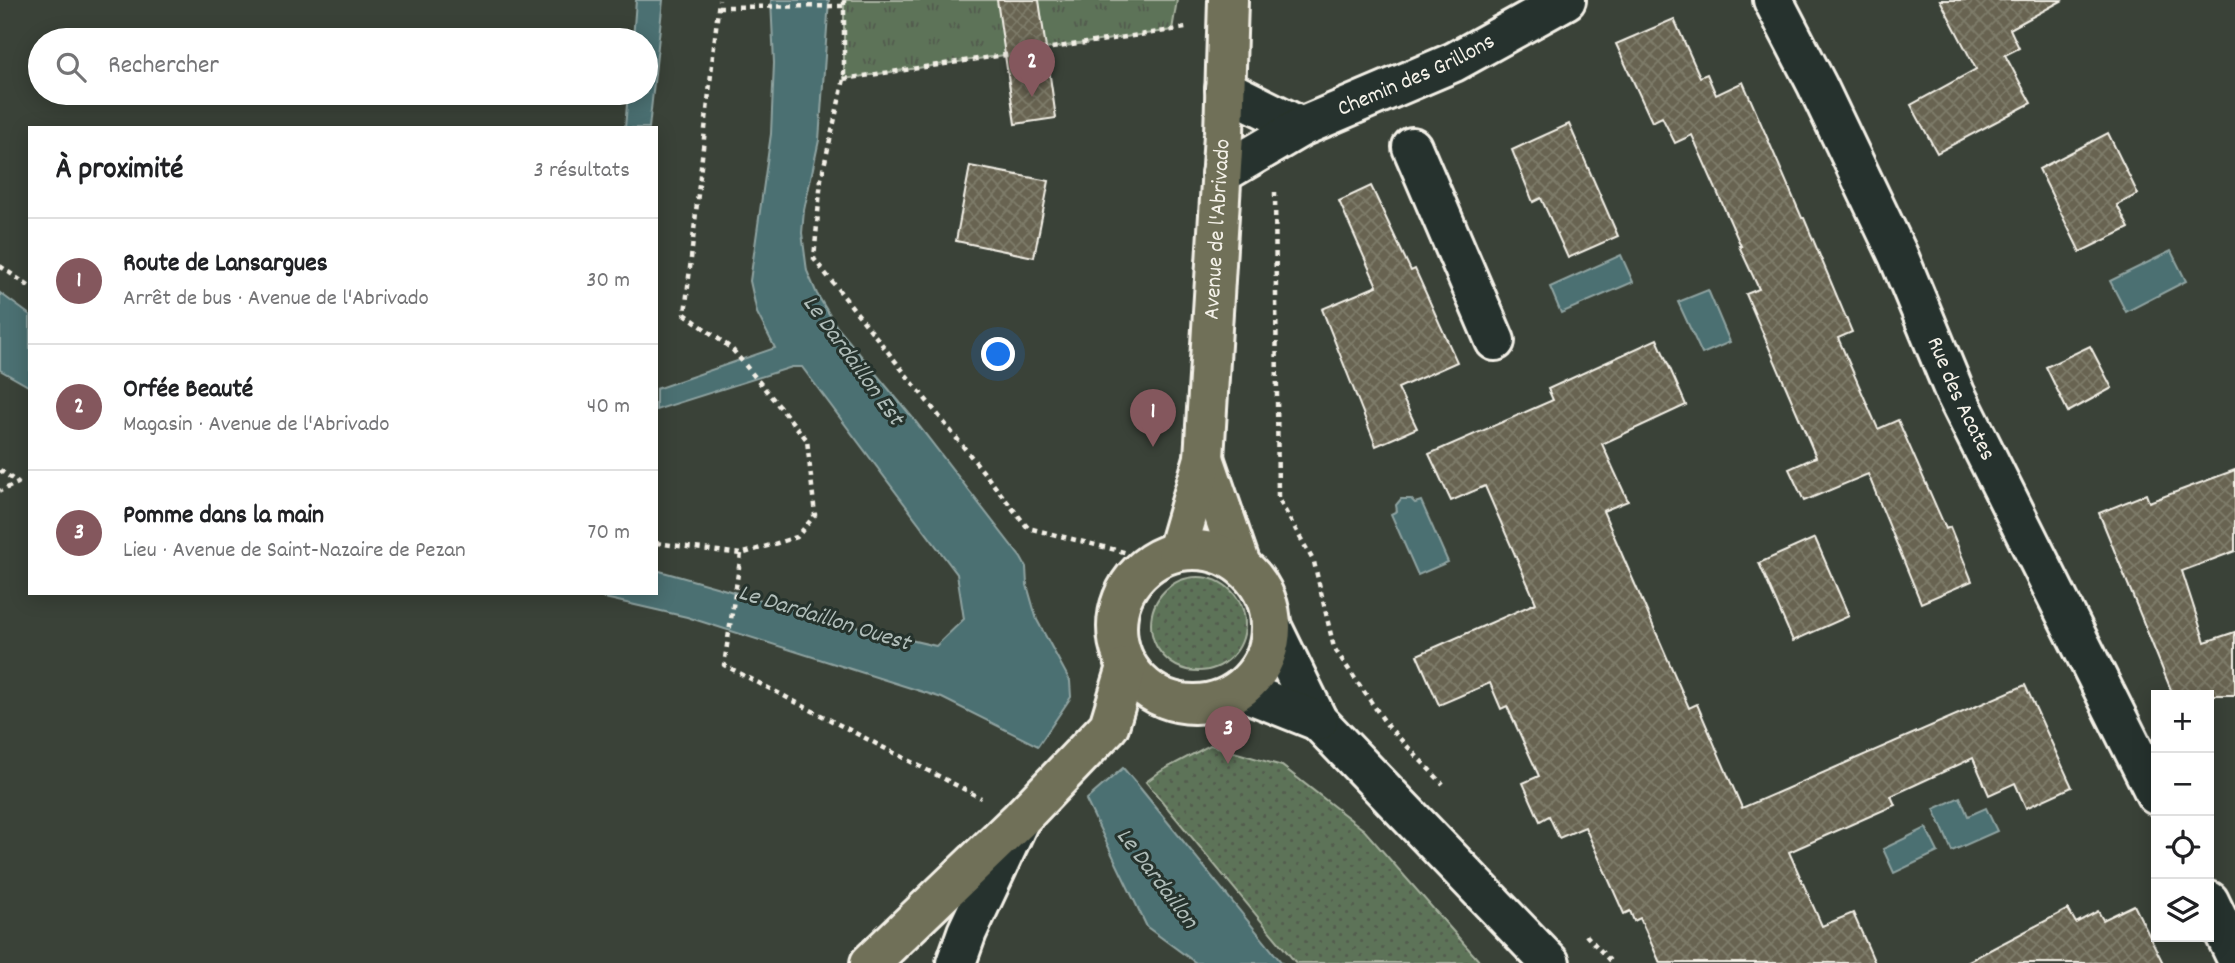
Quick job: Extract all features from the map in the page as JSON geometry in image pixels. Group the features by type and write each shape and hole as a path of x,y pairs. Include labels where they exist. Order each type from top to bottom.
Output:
{"main road":[{"name":"Avenue de l'Abrivado","path":"1177,551 1204,458 1222,174 1227,12"},
{"name":"Avenue de l'Abrivado","path":"1204,458 1241,565"},
{"path":"1196,550 1220,554 1241,565 1257,582 1268,604 1272,627 1268,650 1257,671 1240,690 1217,701 1192,705 1167,700 1144,687 1127,667 1118,642 1117,616 1125,591 1142,569 1158,558 1177,551 1196,550"},
{"path":"870,963 1020,819 1109,726 1127,667"},
{"path":"1109,726 1124,726 1142,719 1167,700"}],"street":[{"name":"Chemin des Grillons","path":"1222,174 1301,127 1400,121 1454,62 1566,0"},
{"name":"Rue des Acates","path":"1773,0 1898,255 1961,404 2151,785"},
{"path":"1225,89 1301,127"},
{"path":"1400,121 1495,341"},
{"path":"1272,627 1318,721 1550,963"},
{"path":"1240,690 1318,721"},
{"path":"956,963 967,932 1020,819"},
{"path":"2214,911 2235,955"}],"path":[{"path":"658,543 741,554 797,537 816,515 807,440 732,349 685,314 719,0"},
{"path":"718,7 844,3 844,79 821,179 814,259 1028,528 1128,553 1142,569"},
{"path":"844,79 1191,27 1227,12"},
{"path":"1301,127 1275,178 1279,498 1314,562 1334,648 1387,725 1443,784"},
{"path":"0,266 28,286"},
{"path":"0,470 18,483 0,491"},
{"path":"741,554 724,665 1020,819"},
{"path":"1584,933 1612,963"}],"green space":[{"path":"844,0 1177,0 1172,30 844,79"},
{"path":"1198,577 1216,581 1231,591 1241,606 1245,624 1241,642 1231,657 1216,667 1198,671 1180,667 1165,657 1155,642 1151,624 1155,606 1165,591 1180,581"},
{"path":"1210,745 1282,766 1364,830 1481,963 1296,963 1146,782"}],"water":[{"path":"636,0 663,0 658,46 658,28 634,28"},
{"path":"771,0 829,0 819,140 804,210 802,233 807,271 837,327 912,417 1026,567 1027,585 1037,620 1070,681 1071,697 1038,746 942,698 687,617 592,595 658,595 658,571 831,620 936,646 964,619 957,574 802,367 792,367 658,409 658,388 775,348 757,313 750,281 771,134 774,63"},
{"path":"627,105 652,105 649,126 625,126"},
{"path":"2171,251 2186,281 2126,312 2110,281"},
{"path":"1621,255 1633,282 1561,313 1550,287"},
{"path":"1708,290 1730,342 1702,354 1678,302"},
{"path":"0,293 28,314 28,386 0,370"},
{"path":"1401,499 1411,499 1415,503 1421,501 1448,562 1418,575 1391,514 1397,511 1396,505"},
{"name":"Le Dardaillon","path":"1123,768 1282,963 1196,963 1147,927 1086,800"},
{"path":"1960,797 1968,816 1986,808 1997,831 1952,851 1934,809"},
{"path":"1926,828 1938,852 1894,873 1883,849"}],"building":[{"path":"997,0 1039,0 1056,118 1015,124"},
{"path":"1940,0 2063,0 2010,29 2019,48 2005,55 2031,103 1937,153 1911,105 1976,69"},
{"path":"1674,19 1700,77 1707,74 1716,95 1743,82 1852,332 1838,338 1878,429 1898,420 1946,529 1950,527 1972,581 1921,603 1868,474 1804,501 1789,469 1816,457 1746,294 1759,289 1692,135 1675,143 1662,117 1652,122 1616,44"},
{"path":"1569,124 1618,236 1568,258 1541,198 1533,202 1512,150"},
{"path":"2108,133 2138,194 2117,205 2129,228 2080,252 2039,169"},
{"path":"970,166 1049,181 1034,257 956,241"},
{"path":"1371,186 1411,271 1415,269 1457,362 1398,388 1417,428 1376,446 1322,309 1377,286 1339,201"},
{"path":"1657,339 1686,405 1602,444 1628,501 1603,511 1689,708 1697,704 1742,808 2025,685 2072,787 2026,808 2015,783 1989,795 1973,758 1891,796 1895,805 1789,852 1822,926 1853,913 1875,963 1660,963 1640,918 1634,921 1630,911 1624,914 1585,827 1559,838 1549,816 1540,821 1523,783 1539,776 1507,706 1501,709 1490,683 1439,705 1417,655 1536,603 1485,486 1451,501 1429,454 1553,400 1548,389"},
{"path":"2090,346 2112,388 2068,412 2046,367"},
{"path":"2235,470 2235,551 2182,571 2205,642 2235,632 2235,695 2214,695 2214,690 2171,690 2099,513 2146,494 2149,502"},
{"path":"1815,538 1849,616 1793,641 1759,563"},
{"path":"2134,905 2163,963 1965,963 2068,909 2076,923 2098,911 2103,920"}],"place":[{"name":"Orfée Beauté","path":"1032,97"},
{"name":"Route de Lansargues","path":"1153,447"},
{"name":"Pomme dans la main","path":"1228,764"}],"water label":[{"name":"Le Dardaillon Est","path":"852,361"},
{"name":"Le Dardaillon Ouest","path":"824,619"}]}
